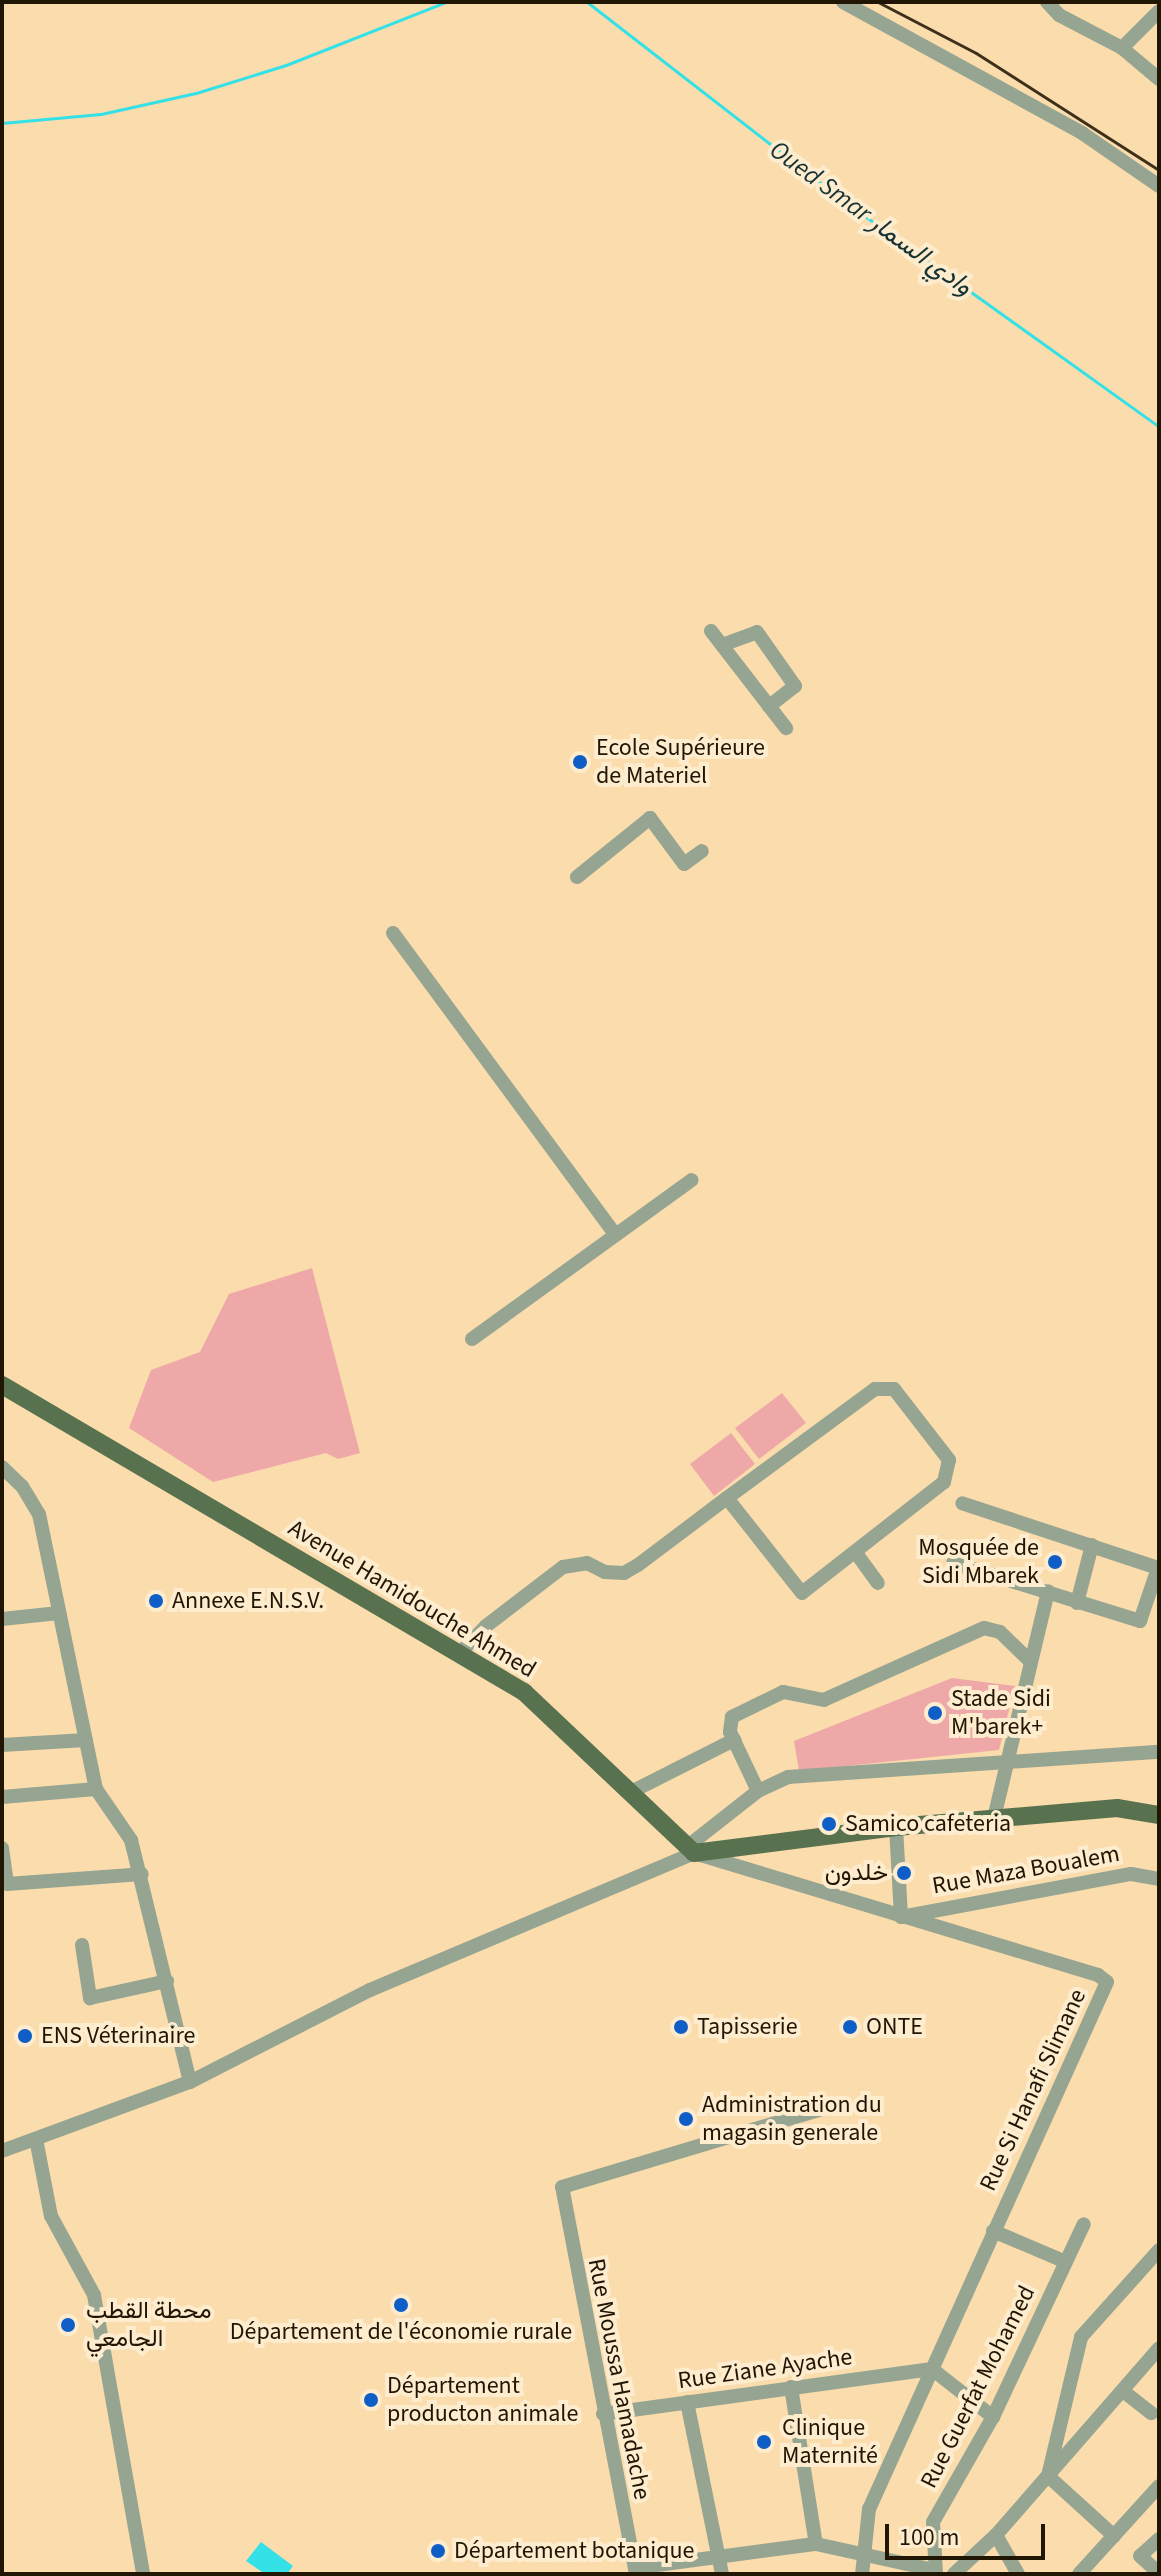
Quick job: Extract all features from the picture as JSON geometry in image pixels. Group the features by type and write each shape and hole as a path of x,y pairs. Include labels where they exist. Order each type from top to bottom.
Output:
{"main road":[{"name":"Avenue Hamidouche Ahmed","path":"2,1385 524,1692 691,1850"},
{"path":"691,1850 896,1827 1117,1808 1159,1815"}],"street":[{"path":"843,2 1072,127 1159,186"},
{"path":"1047,2 1059,15 1122,48 1159,79"},
{"path":"1122,48 1159,11"},
{"path":"711,631 786,728"},
{"path":"722,645 757,632 795,686 769,706"},
{"path":"577,877 650,818 684,864 702,851"},
{"path":"393,933 616,1235"},
{"path":"472,1339 692,1180"},
{"path":"460,1653 486,1626 563,1567 587,1563 605,1572 624,1573 727,1498 886,1385 949,1460 950,1472 916,1507 808,1591 795,1590 727,1498"},
{"path":"2,1467 22,1486 39,1514 96,1789 131,1840 142,1874 190,2082"},
{"path":"953,1563 1140,1621 1158,1568 962,1503"},
{"path":"1077,1603 1092,1545"},
{"path":"856,1553 878,1583"},
{"path":"994,1818 1048,1591"},
{"path":"2,1619 59,1613"},
{"path":"758,1791 734,1740 732,1717 783,1692 824,1700 984,1628 1000,1632 1030,1661"},
{"path":"2,1745 86,1740"},
{"path":"629,1793 734,1740"},
{"path":"2,2151 190,2082 370,1990 691,1850 758,1791 788,1777 1007,1759 1159,1752"},
{"path":"2,1797 96,1789"},
{"path":"896,1827 901,1917"},
{"path":"2,1848 7,1884 142,1874"},
{"name":"Rue Si Hanafi Slimane","path":"691,1850 901,1917 1087,1971 1107,1982 869,2509 862,2574"},
{"name":"Rue Maza Boualem","path":"901,1917 1131,1874 1159,1879"},
{"path":"82,1945 90,1998 167,1981"},
{"name":"Rue Moussa Hamadache","path":"635,2571 560,2192 567,2183 825,2108"},
{"path":"36,2139 51,2216 94,2295 143,2574"},
{"name":"Rue Guerfat Mohamed","path":"935,2572 933,2522 993,2417 1084,2224"},
{"path":"993,2231 1066,2262"},
{"path":"1048,2476 1081,2337 1159,2251"},
{"path":"954,2574 996,2535 1159,2348"},
{"path":"932,2369 993,2417"},
{"name":"Rue Ziane Ayache","path":"603,2414 932,2369"},
{"path":"791,2387 816,2544"},
{"path":"1123,2391 1151,2413"},
{"path":"687,2402 722,2574"},
{"path":"1048,2476 1114,2536"},
{"path":"1079,2574 1159,2486"},
{"path":"996,2535 1018,2574"},
{"path":"1159,2539 1140,2556 1159,2573"},
{"path":"635,2571 718,2553 816,2544 935,2572"}],"shaded area":[{"path":"312,1268 360,1453 338,1459 326,1453 213,1482 129,1428 151,1370 200,1352 229,1294"},
{"path":"782,1393 806,1423 759,1459 735,1428"},
{"path":"731,1433 755,1464 714,1496 690,1464"},
{"name":"Stade Sidi M'barek+","path":"952,1678 1015,1686 999,1750 799,1771 794,1741"}],"water":[{"path":"261,2542 293,2566 287,2574 265,2574 246,2561"}],"waterway":[{"name":"Oued Smar وادي السمار","path":"2,123 101,114 196,93 286,65 446,2"},
{"name":"Oued Smar وادي السمار","path":"587,2 841,199 1159,427"}],"railway":[{"path":"878,2 976,53 1159,170"}],"place":[{"name":"Ecole Supérieure de Materiel","path":"580,762"},
{"name":"Mosquée de Sidi Mbarek","path":"1055,1562"},
{"name":"Annexe E.N.S.V.","path":"156,1601"},
{"name":"Stade Sidi M'barek+","path":"935,1713"},
{"name":"Samico cafeteria","path":"829,1824"},
{"name":"خلدون","path":"904,1873"},
{"name":"Tapisserie","path":"681,2027"},
{"name":"ONTE","path":"850,2027"},
{"name":"ENS Véterinaire","path":"25,2036"},
{"name":"Administration du magasin generale","path":"686,2119"},
{"name":"Département de l'économie rurale","path":"401,2305"},
{"name":"محطة القطب الجامعي","path":"68,2325"},
{"name":"Département producton animale","path":"371,2400"},
{"name":"Clinique Maternité","path":"764,2442"},
{"name":"Département botanique","path":"438,2551"}]}
